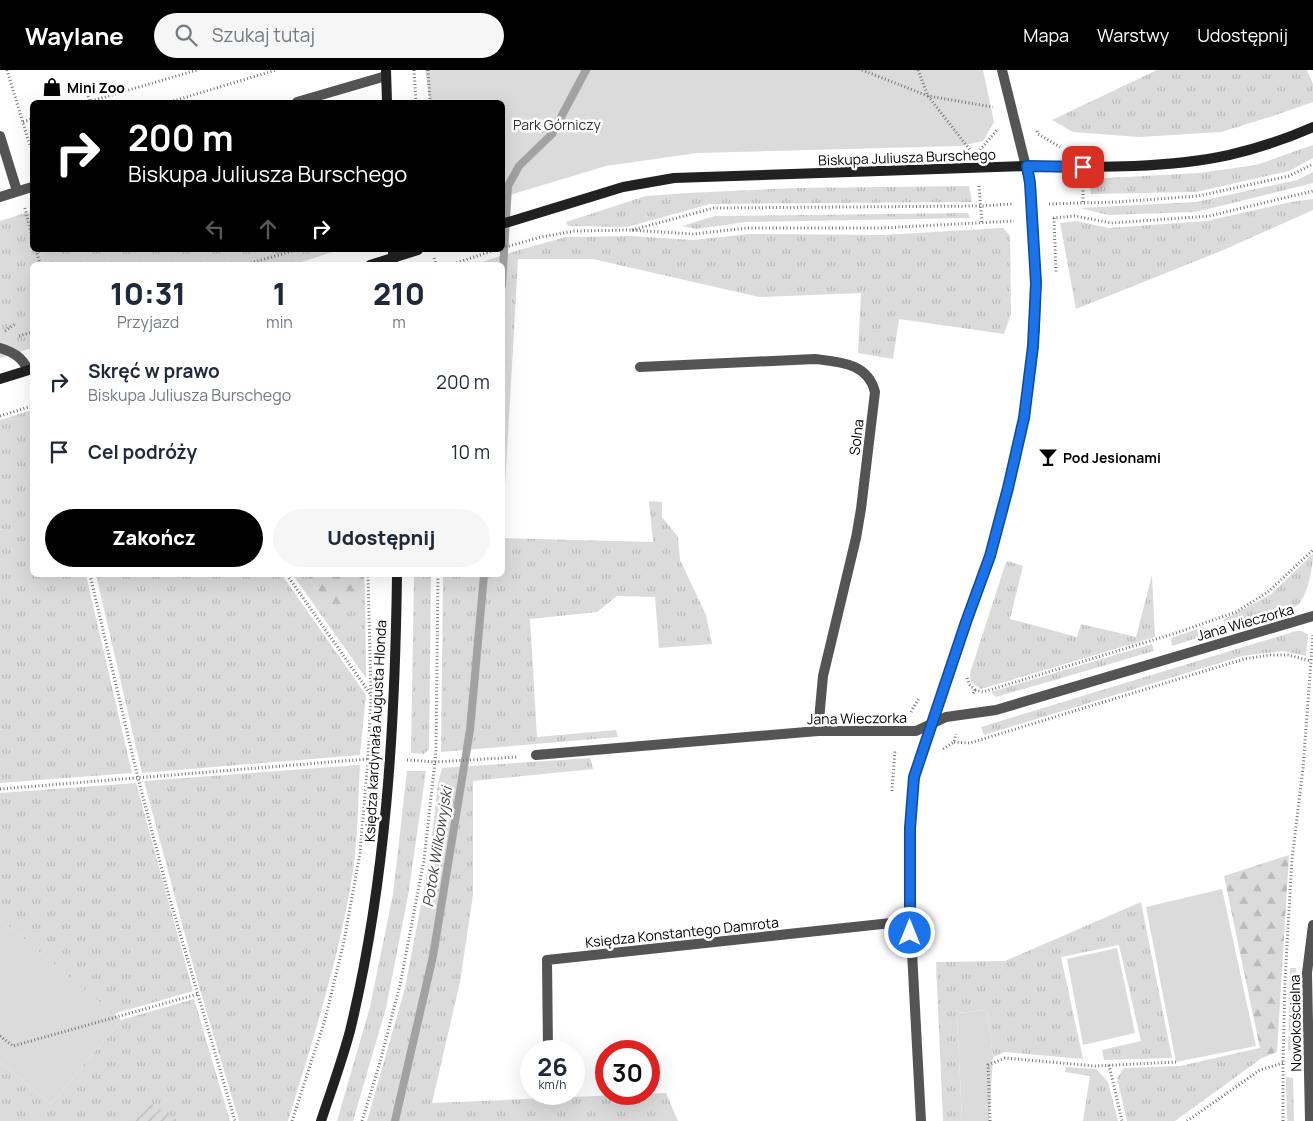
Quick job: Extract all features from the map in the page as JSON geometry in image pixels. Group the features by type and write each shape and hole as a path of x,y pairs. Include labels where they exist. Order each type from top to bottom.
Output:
{"street":[{"path":"921,1121 910,921 910,828 914,777 990,556 1024,418 1035,326 1036,283 1027,166 1015,127 1002,70"},
{"path":"304,100 386,73 387,100"},
{"name":"Biskupa Juliusza Burschego","path":"505,223 622,187 674,178 1027,166 1083,167 1196,161 1256,148 1313,127"},
{"path":"0,136 18,191"},
{"path":"0,196 30,188"},
{"path":"379,262 411,252"},
{"path":"0,348 13,352 30,369 0,379"},
{"name":"Solna","path":"640,367 815,359 836,361 856,367 866,373 873,382 875,392 861,509 856,538 823,676 818,731"},
{"name":"Księdza kardynała Augusta Hlonda","path":"321,1121 350,1030 364,966 384,840 396,664 397,577"},
{"name":"Jana Wieczorka","path":"536,755 818,731 916,731 946,717 996,710 1313,616"},
{"name":"Księdza Konstantego Damrota","path":"548,1040 548,960 910,921"},
{"name":"Nowokościelna","path":"1310,1121 1307,973 1313,926"}],"path":[{"path":"7,70 30,146"},
{"path":"96,100 197,70"},
{"path":"177,100 276,70"},
{"path":"414,70 416,100"},
{"path":"428,70 430,100"},
{"path":"862,70 928,96 994,108 995,115"},
{"path":"918,70 928,96 971,151"},
{"path":"85,86 88,100"},
{"path":"23,122 30,120"},
{"path":"980,149 997,130 996,122"},
{"path":"1036,125 1038,134 1061,148 1068,147"},
{"path":"629,230 714,208 1031,204 1198,196 1289,176 1313,164"},
{"path":"505,247 541,236 575,231 629,230 693,234 748,228 881,228 1075,216 1112,222 1209,216 1313,191"},
{"path":"26,213 30,229"},
{"path":"254,262 289,252"},
{"path":"458,262 488,252"},
{"path":"0,416 30,407"},
{"path":"975,690 982,692 1176,633 1236,612 1268,592 1313,550"},
{"path":"90,577 138,778 167,888 235,1121"},
{"path":"288,577 372,696"},
{"path":"292,1121 325,1020 344,941 360,853 372,696 368,577"},
{"path":"362,1121 400,985 424,860 435,762 438,577"},
{"path":"1283,1121 1285,980 1292,859 1303,768 1313,630"},
{"path":"954,742 963,744 979,741 1244,658 1288,655 1311,661"},
{"path":"435,762 536,755"},
{"path":"0,789 368,760"},
{"path":"0,1036 13,1046 198,994"},
{"path":"990,1121 988,1065 1005,1058 1095,1066 1176,1062"},
{"path":"1187,1121 1260,1070 1283,1063"},
{"path":"1109,1066 1122,1121"}],"green space":[{"name":"Park Górniczy","path":"425,70 983,70 994,122 983,141 961,146 697,153 606,166 505,196 505,100 430,100"},
{"path":"1157,70 1307,70 1313,84 1313,102 1221,132 1140,137 1073,132 1052,120"},
{"path":"1313,145 1313,158 1289,171 1196,192 1091,194 1089,179 1199,173 1256,165"},
{"path":"1313,172 1313,183 1196,212 1108,215 1080,208 1196,202 1297,180"},
{"path":"969,186 972,202 710,204 627,227 568,226 566,222 646,196 797,188"},
{"path":"1313,199 1313,210 1221,251 1076,309 1060,223 1076,221 1109,228 1206,221"},
{"path":"30,212 30,252 333,252 301,262 30,262 30,349 0,358 0,221"},
{"path":"968,213 970,218 746,222 696,229 682,226 715,216"},
{"path":"1003,228 1010,236 1011,314 1004,334 899,319 893,359 858,353 861,293 759,297 593,259 518,259 505,486 505,262 482,262 566,237 631,236 693,240 750,234 883,235"},
{"path":"30,411 30,577 86,577 132,773 0,783 0,420"},
{"path":"649,501 662,502 662,517 678,537 680,560 706,615 712,644 659,648 655,597 617,596 597,612 530,619 537,737 616,730 618,737 441,752 443,577 505,577 505,538 653,542"},
{"path":"1313,554 1310,579 1300,603 1278,614 1228,630 1223,620 1270,595"},
{"path":"1006,562 1023,566 1010,619 1077,637 1081,624 1136,637 1152,575 1155,637 981,689 971,682 970,673"},
{"path":"96,577 283,577 366,695 360,755 142,773"},
{"path":"294,577 308,577 318,592 349,602 365,588 366,678"},
{"path":"308,577 364,577 365,588 349,603 334,606 318,592"},
{"path":"414,577 431,577 429,749 424,754 411,753"},
{"path":"1203,627 1206,635 1172,646 1171,638"},
{"path":"1296,631 1302,631 1308,635 1306,656 1283,651 1242,656 984,735 981,727"},
{"path":"1152,644 1154,651 996,697 991,692"},
{"path":"590,758 593,769 473,781 473,895 460,982 432,1103 520,1099 520,1105 585,1105 585,1096 595,1096 595,1105 660,1105 660,1093 666,1093 678,1121 367,1121 405,988 429,863 438,783 442,768"},
{"path":"360,765 356,845 348,903 325,997 288,1121 239,1121 196,976 144,781"},
{"path":"407,771 426,771 408,896 386,1008 353,1121 337,1121 370,1007 393,894"},
{"path":"136,783 193,991 113,1014 0,919 0,793"},
{"path":"1289,855 1277,1052 1262,1058 1224,876"},
{"path":"1222,889 1256,1046 1176,1062 1146,907"},
{"path":"1141,902 1172,1058 1104,1060 1102,1050 1141,1041 1119,945 1061,957 1083,1059 1005,1052 993,1057 987,1010 957,1013 962,1121 943,1121 936,962 1005,961"},
{"path":"0,919 121,1020 51,1104 0,1062"},
{"path":"1117,948 1135,1033 1083,1045 1067,959"},
{"path":"1290,968 1296,968 1294,1050 1288,1050"},
{"path":"194,999 230,1121 0,1121 0,1062 51,1104 121,1020"},
{"path":"987,1010 993,1057 989,1121 962,1121 957,1013"},
{"path":"1260,1048 1262,1058 1175,1121 1127,1121 1117,1078 1124,1068 1180,1066"},
{"path":"1066,1067 1096,1069 1108,1082 1118,1121 1083,1121 1090,1076 1065,1072"},
{"path":"1286,1077 1293,1078 1294,1121 1287,1121"},
{"path":"146,1100 178,1121 133,1121"}],"waterway":[{"name":"Potok Wilkowyjski","path":"505,236 508,186 519,166 552,134 586,70"},
{"name":"Potok Wilkowyjski","path":"503,262 504,252"},
{"name":"Potok Wilkowyjski","path":"395,1121 433,956 470,730 484,577"}],"place":[{"name":"Mini Zoo","path":"52,87"},
{"name":"Pod Jesionami","path":"1048,457"}],"route":[{"path":"910,933 910,828 914,777 990,556 1024,418 1035,326 1036,283 1030,183 1027,166 1083,167"}]}
